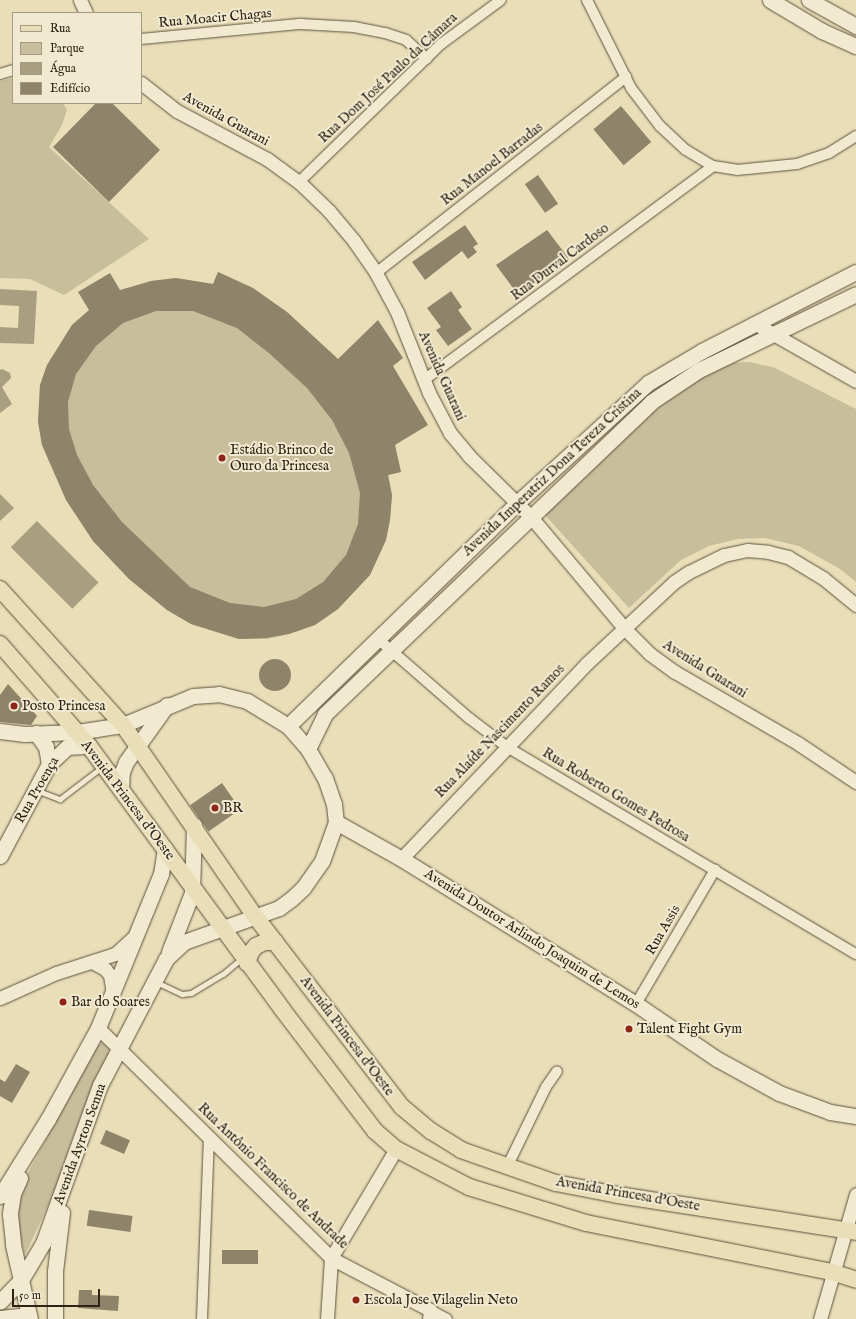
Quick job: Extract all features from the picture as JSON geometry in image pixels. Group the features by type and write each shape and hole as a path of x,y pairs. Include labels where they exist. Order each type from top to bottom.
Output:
{"main road":[{"path":"770,0 822,31 856,46"},
{"path":"809,0 856,26"},
{"name":"Avenida Imperatriz Dona Tereza Cristina","path":"288,726 517,503 648,383 686,359 856,272"},
{"name":"Avenida Imperatriz Dona Tereza Cristina","path":"308,749 325,714 651,402 680,380 856,294"},
{"name":"Avenida Princesa d'Oeste","path":"0,589 123,725 194,825 255,916 402,1107 461,1150 506,1167 556,1183 618,1195 851,1230"},
{"name":"Avenida Princesa d'Oeste","path":"0,644 89,746 165,848 245,960 375,1131 396,1149 469,1187 586,1223 832,1272 856,1280"},
{"path":"0,731 36,734 77,732 123,725 168,705 193,696 219,694 248,701 288,726 308,749 325,778 334,804 336,822"},
{"path":"120,789 122,772 168,705"},
{"path":"36,734 46,747 49,764"},
{"name":"Rua Proença","path":"0,856 49,764 66,748 89,746"},
{"name":"Avenida Doutor Arlindo Joaquim de Lemos","path":"336,822 402,858 636,1004 717,1059 779,1093 830,1112 856,1116"},
{"name":"Avenida Ayrton Senna","path":"0,1302 21,1280 43,1242 100,1085 166,959 184,942 279,908 303,888 322,861 336,822"},
{"path":"166,959 189,905 193,887 194,825"},
{"path":"0,1196 48,1119 98,1028 113,993 133,938 161,874 165,848"},
{"path":"245,960 256,946 265,942 275,942"},
{"path":"0,1318 29,1317 13,1245 10,1205 17,1184 48,1119"},
{"path":"55,1319 55,1271 60,1221 70,1168"}],"street":[{"path":"80,0 86,12"},
{"name":"Rua Dom José Paulo da Câmara","path":"299,182 426,58 481,13 501,0"},
{"path":"587,0 626,77 660,126 686,150 713,166 737,170 797,164 829,153 856,136"},
{"name":"Rua Moacir Chagas","path":"142,39 301,24 354,27 385,33 406,40 426,58"},
{"path":"0,74 12,70"},
{"name":"Rua Manoel Barradas","path":"376,273 626,77"},
{"name":"Avenida Guarani","path":"142,84 177,111 267,159 299,182 354,241 376,273 397,312 424,380 450,433 531,517 625,629 650,654 675,672 799,744 856,782"},
{"name":"Rua Durval Cardoso","path":"424,380 713,166"},
{"path":"756,324 772,336 856,381"},
{"name":"Rua Alaíde Nascimento Ramos","path":"402,858 586,664 674,582 689,572 724,555 747,550 788,557 823,578 856,605"},
{"name":"Rua Roberto Gomes Pedrosa","path":"378,639 469,718 507,747 856,954"},
{"name":"Rua Assis","path":"636,1004 714,870"},
{"path":"0,998 56,973 115,954 133,938"},
{"path":"92,962 105,969 110,975 113,993"},
{"name":"Rua Antônio Francisco de Andrade","path":"98,1028 331,1258 430,1315 447,1319"},
{"path":"506,1167 546,1086 557,1071"},
{"path":"202,1319 209,1137"},
{"path":"327,1319 331,1258 396,1149"},
{"path":"820,1319 832,1272 851,1230 856,1194"}],"lane":[{"path":"35,790 60,799 104,766"},
{"path":"155,981 182,994 191,993 245,960"}],"green space":[{"path":"12,78 12,104 64,104 67,110 62,125 49,147 149,239 64,295 30,279 0,278 0,81"},
{"name":"Estádio Brinco de Ouro da Princesa","path":"218,272 253,288 287,312 338,359 381,419 395,445 401,472 388,475 392,495 390,519 386,540 370,575 338,609 315,625 289,634 267,639 239,639 191,624 167,610 129,579 93,541 66,500 42,445 38,422 40,385 47,365 72,325 106,296 151,281 176,278 213,284"},
{"path":"749,362 773,367 856,409 856,582 840,569 799,546 765,538 738,539 709,546 681,560 629,608 545,515 641,418 680,389 728,363"},
{"path":"103,1043 109,1048 108,1055 70,1145 55,1191 25,1255 18,1228 19,1201 26,1176 97,1045"}],"water":[{"path":"0,289 37,291 34,344 0,343 0,327 18,328 19,306 0,305"},
{"path":"2,369 10,373 11,378 2,387 12,404 0,413 0,370"},
{"path":"0,494 14,508 0,521"},
{"path":"37,521 99,583 72,609 11,547"}],"building":[{"path":"95,104 113,104 160,150 109,202 53,147"},
{"path":"621,106 651,142 624,165 593,129"},
{"path":"538,175 558,204 545,213 525,184"},
{"path":"465,225 478,244 473,247 477,252 468,259 462,251 425,280 412,262"},
{"path":"547,230 570,260 556,271 554,268 518,295 496,265"},
{"path":"218,272 253,288 287,312 338,359 378,320 403,358 393,366 428,425 395,445 401,472 388,475 392,495 390,520 386,540 370,575 338,609 315,625 289,634 267,638 239,639 191,624 167,610 129,579 93,541 66,500 42,445 38,422 40,385 47,365 72,325 89,310 78,292 110,273 120,290 151,281 176,278 213,284","holes":["156,311 193,311 237,328 270,354 307,388 332,420 349,453 360,493 358,524 346,555 323,582 296,599 264,607 230,603 190,587 122,522 93,485 77,455 69,429 68,402 76,374 96,346 123,323"]},
{"path":"451,291 462,307 458,310 472,329 448,346 436,330 441,327 427,308"},
{"path":"272,659 278,659 287,663 291,675 287,687 278,691 272,691 263,687 259,678 259,672 263,663"},
{"name":"Posto Princesa","path":"8,684 37,716 31,725 0,722 0,695"},
{"name":"BR","path":"222,783 240,809 208,832 190,805"},
{"path":"16,1064 30,1072 12,1103 0,1096 0,1079 5,1082"},
{"path":"106,1130 130,1140 124,1154 100,1144"},
{"path":"89,1210 133,1216 130,1232 87,1226"},
{"path":"222,1250 258,1250 258,1264 222,1264"},
{"path":"79,1290 92,1290 92,1295 119,1296 118,1311 78,1308"}],"place":[{"name":"Estádio Brinco de Ouro da Princesa","path":"222,458"},
{"name":"Posto Princesa","path":"14,706"},
{"name":"BR","path":"215,808"},
{"name":"Bar do Soares","path":"63,1002"},
{"name":"Talent Fight Gym","path":"629,1029"},
{"name":"Escola Jose Vilagelin Neto","path":"356,1300"}]}
